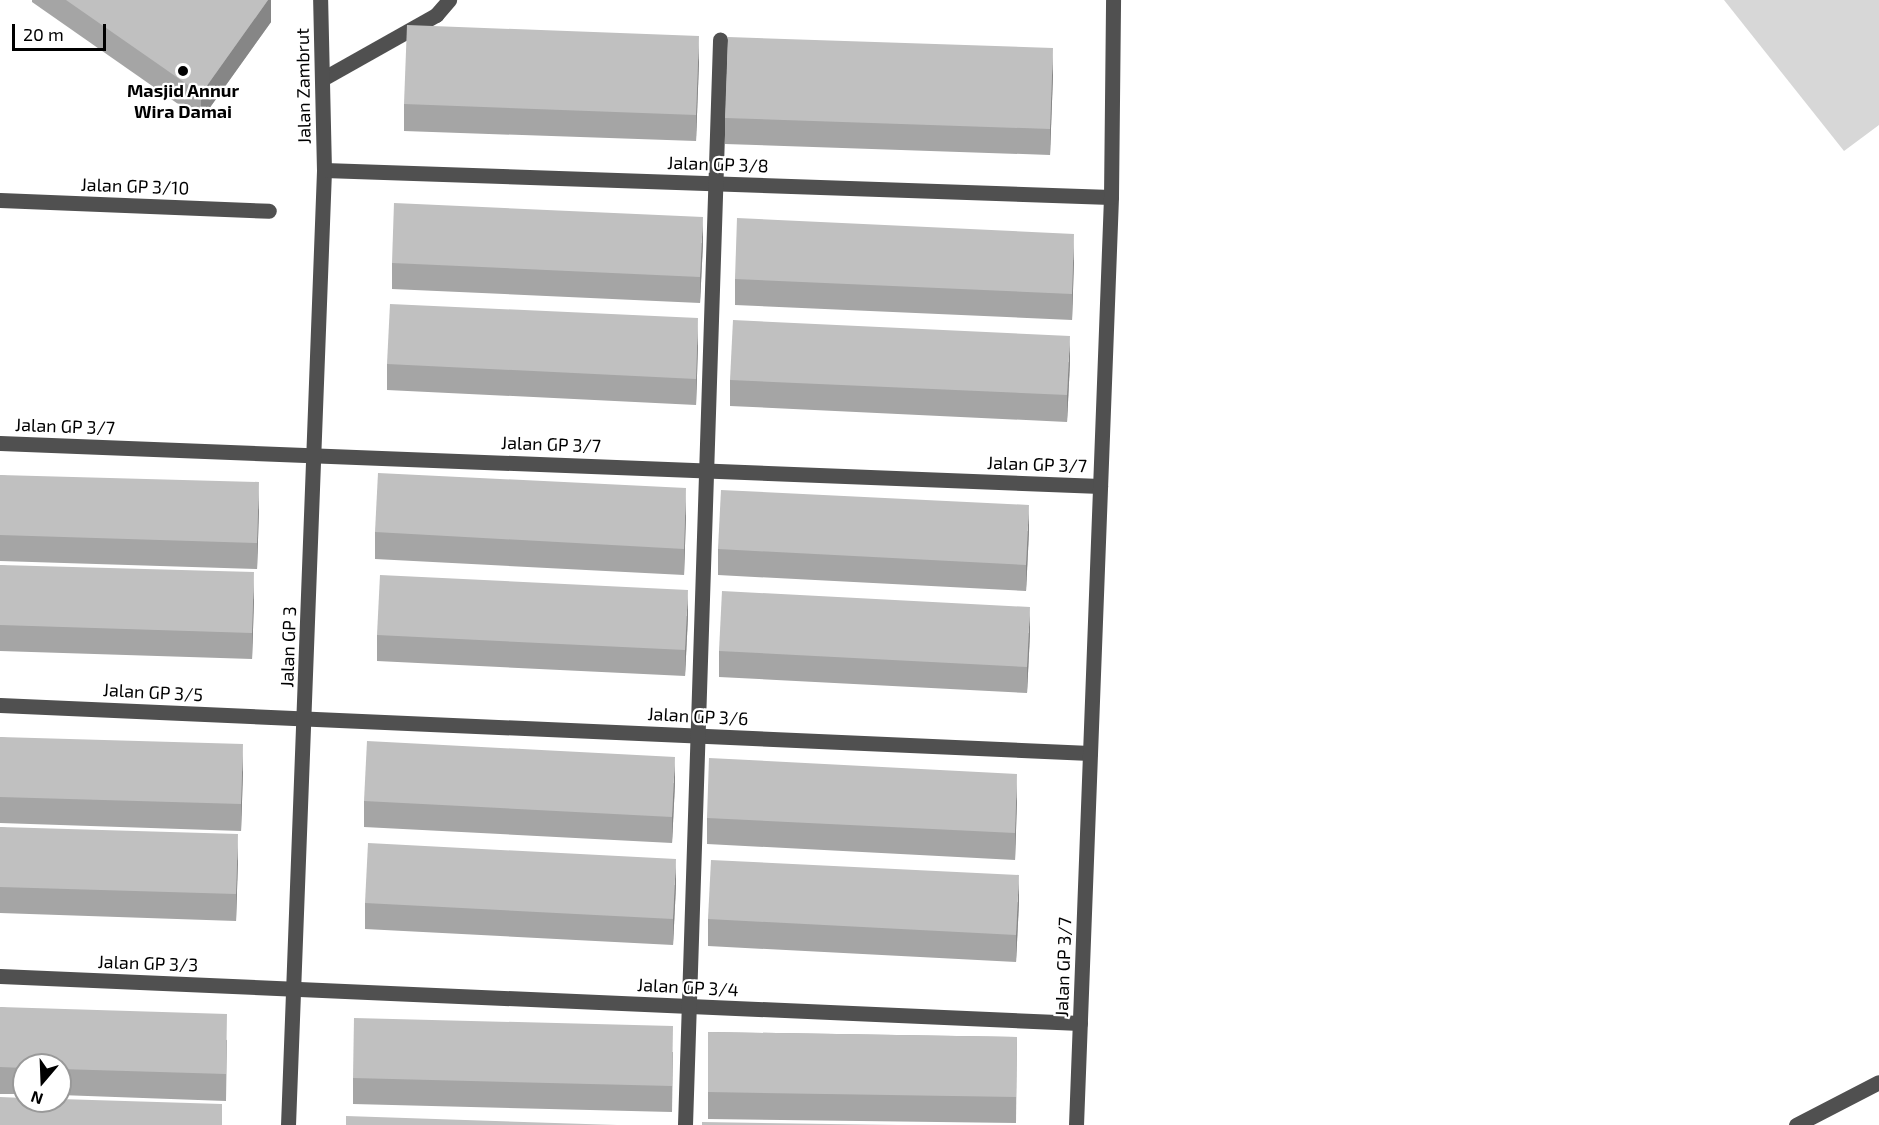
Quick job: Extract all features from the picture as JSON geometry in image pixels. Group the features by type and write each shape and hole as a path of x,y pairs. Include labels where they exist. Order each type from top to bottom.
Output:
{"street":[{"name":"Jalan Zambrut","path":"320,0 324,78 324,170"},
{"path":"324,78 436,15 449,0"},
{"name":"Jalan GP 3/7","path":"1076,1125 1111,197 1113,0"},
{"path":"685,1125 720,40"},
{"name":"Jalan GP 3/8","path":"324,170 1111,197"},
{"name":"Jalan GP 3","path":"288,1125 324,170"},
{"name":"Jalan GP 3/10","path":"0,200 269,211"},
{"name":"Jalan GP 3/7","path":"0,443 1100,486"},
{"name":"Jalan GP 3/5","path":"0,705 304,718"},
{"name":"Jalan GP 3/6","path":"304,718 1090,753"},
{"name":"Jalan GP 3/3","path":"0,976 293,989"},
{"name":"Jalan GP 3/4","path":"293,989 1080,1023"},
{"path":"1796,1125 1879,1082"}],"shaded area":[{"path":"1724,0 1879,0 1879,125 1844,151"}],"building":[{"name":"Masjid Annur Wira Damai","path":"66,0 268,0 201,94"},
{"path":"407,25 699,36 696,115 404,104"},
{"path":"728,37 1053,48 1050,129 725,118"},
{"path":"394,203 703,217 700,277 392,263"},
{"path":"737,218 1074,234 1072,294 735,279"},
{"path":"390,304 698,318 696,379 387,364"},
{"path":"733,320 1070,336 1067,395 730,380"},
{"path":"378,473 686,488 684,549 375,532"},
{"path":"0,475 259,482 257,543 0,535"},
{"path":"721,490 1029,505 1026,565 718,549"},
{"path":"0,565 254,572 252,633 0,625"},
{"path":"380,575 688,590 685,650 377,635"},
{"path":"722,591 1030,607 1027,667 719,651"},
{"path":"0,737 243,744 241,804 0,797"},
{"path":"367,741 675,757 672,817 364,801"},
{"path":"709,758 1017,774 1015,833 707,818"},
{"path":"0,827 238,834 236,894 0,887"},
{"path":"368,843 676,859 673,919 365,903"},
{"path":"711,860 1019,875 1016,935 708,919"},
{"path":"0,1007 227,1014 226,1074 72,1069 72,1053 12,1053 12,1068 0,1067"},
{"path":"354,1018 673,1026 672,1086 353,1078"},
{"path":"708,1032 1017,1037 1016,1097 708,1092"},
{"path":"0,1097 12,1098 12,1113 72,1113 72,1099 222,1104 222,1125 0,1125"},
{"path":"346,1116 617,1125 346,1125"},
{"path":"702,1122 898,1125 702,1125"}],"place":[{"name":"Masjid Annur Wira Damai","path":"183,71"}]}
